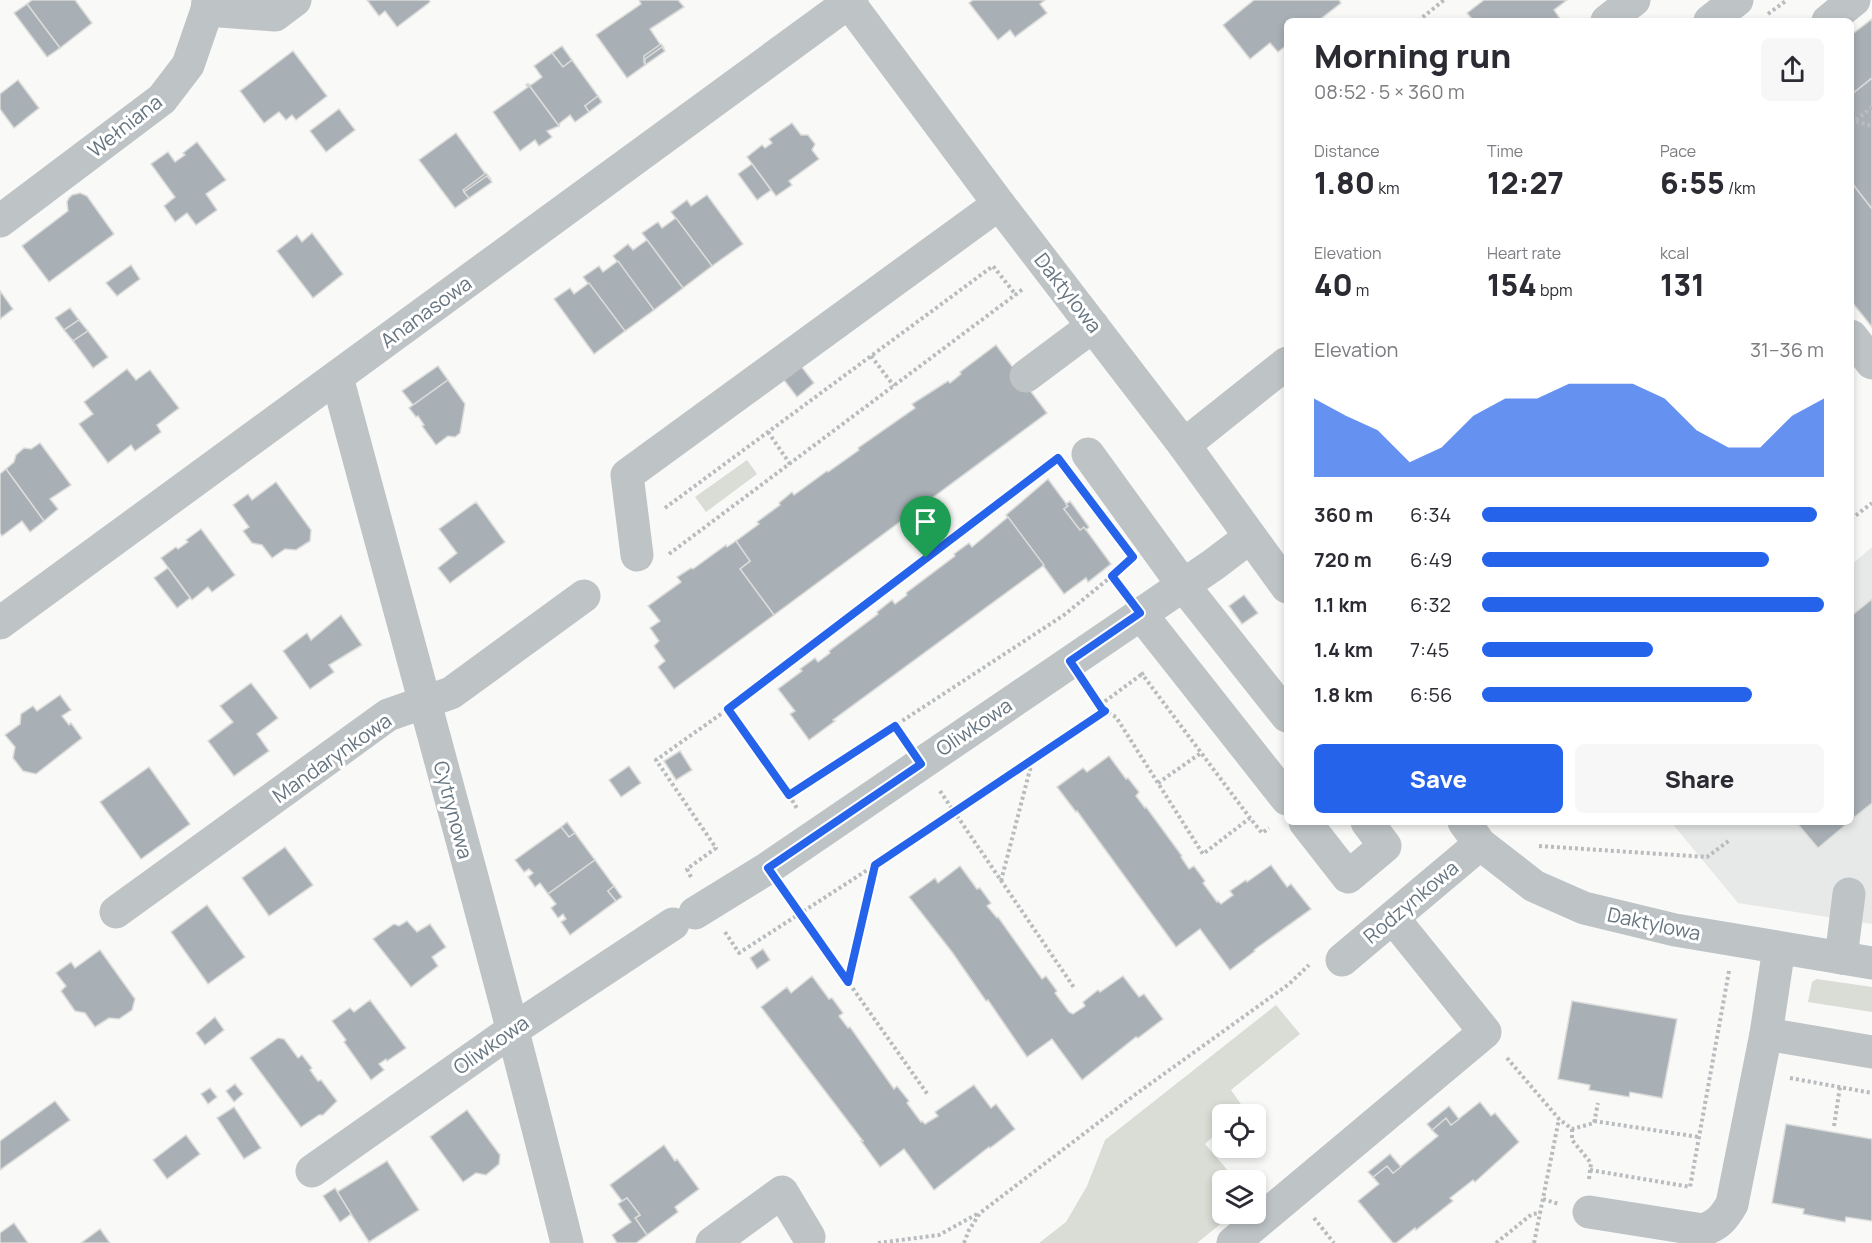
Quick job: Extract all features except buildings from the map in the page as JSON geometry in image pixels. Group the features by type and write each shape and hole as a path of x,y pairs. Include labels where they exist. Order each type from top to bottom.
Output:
{"street":[{"path":"208,5 275,15 295,0"},
{"path":"1611,18 1634,0"},
{"path":"1714,18 1737,0"},
{"path":"1832,18 1854,0"},
{"name":"Daktylowa","path":"849,1 999,204 1184,446 1284,583"},
{"name":"Ananasowa","path":"0,623 849,1"},
{"name":"Wełniana","path":"0,221 162,99 188,65 208,5"},
{"path":"637,555 627,475 999,204"},
{"path":"1026,376 1093,326"},
{"path":"1854,340 1872,363"},
{"path":"1184,446 1284,365"},
{"name":"Cytrynowa","path":"337,377 514,1029 567,1243"},
{"path":"1073,456 1183,585 1284,712"},
{"name":"Oliwkowa","path":"312,1171 514,1029 684,919 768,868 1250,537"},
{"name":"Mandarynkowa","path":"116,912 388,715 451,693 584,596"},
{"path":"1140,613 1284,795"},
{"path":"1307,825 1348,877 1385,846 1369,825"},
{"name":"Daktylowa","path":"1472,833 1534,886 1584,908 1675,930 1857,960"},
{"name":"Rodzynkowa","path":"1342,960 1394,918 1472,833"},
{"path":"1849,894 1857,960"},
{"path":"1233,1243 1485,1032 1394,918"},
{"path":"1589,1212 1703,1230 1713,1227 1725,1217 1732,1204 1766,1034 1779,948"},
{"path":"1766,1034 1859,1050"},
{"path":"712,1243 782,1192 809,1237"}],"path":[{"path":"1423,18 1444,0"},
{"path":"1764,18 1787,0"},
{"path":"1854,121 1872,107"},
{"path":"1854,122 1872,126"},
{"path":"633,523 650,519 993,266 1016,295"},
{"path":"637,555 644,573 1026,287"},
{"path":"871,356 894,386"},
{"path":"768,432 790,464"},
{"path":"1073,456 728,709 789,795 1064,615 1133,557"},
{"path":"1854,517 1872,503"},
{"path":"1112,576 1140,613"},
{"path":"1048,626 1100,705 1116,717 1203,854 1250,818 1262,833 1270,827"},
{"path":"1100,705 1142,674"},
{"path":"848,982 875,865 1105,711"},
{"path":"895,726 1075,988"},
{"path":"1158,783 1201,753"},
{"path":"1001,881 1033,758"},
{"path":"1534,852 1539,846 1707,857 1730,840"},
{"path":"768,868 928,1095"},
{"path":"1590,1170 1690,1187 1734,940"},
{"path":"878,1243 939,1235 980,1213 1132,1097 1289,984 1331,946 1342,960"},
{"path":"1485,1032 1559,1119 1572,1130 1594,1122 1699,1137"},
{"path":"1834,1126 1859,1050"},
{"path":"1594,1122 1598,1103"},
{"path":"1534,1243 1559,1119"},
{"path":"1496,1243 1532,1214 1540,1212"},
{"path":"964,1243 980,1213"},
{"path":"1312,1215 1334,1243"}],"shaded area":[{"path":"747,460 757,474 706,512 695,497"},
{"path":"1872,547 1872,924 1738,903 1673,825 1854,825 1854,562"},
{"path":"1817,979 1872,987 1872,1012 1808,1002 1812,982"},
{"path":"1276,1005 1300,1034 1231,1090 1241,1104 1212,1104 1212,1138 1205,1144 1212,1152 1212,1158 1217,1158 1227,1170 1212,1170 1212,1224 1221,1224 1197,1243 1039,1243 1066,1222 1087,1186 1105,1140"}],"route":[{"path":"1058,458 1133,557 1112,576 1140,613 1070,661 1105,711 875,865 848,982 768,868 921,764 895,726 789,795 728,709 926,558 1058,458"}]}
